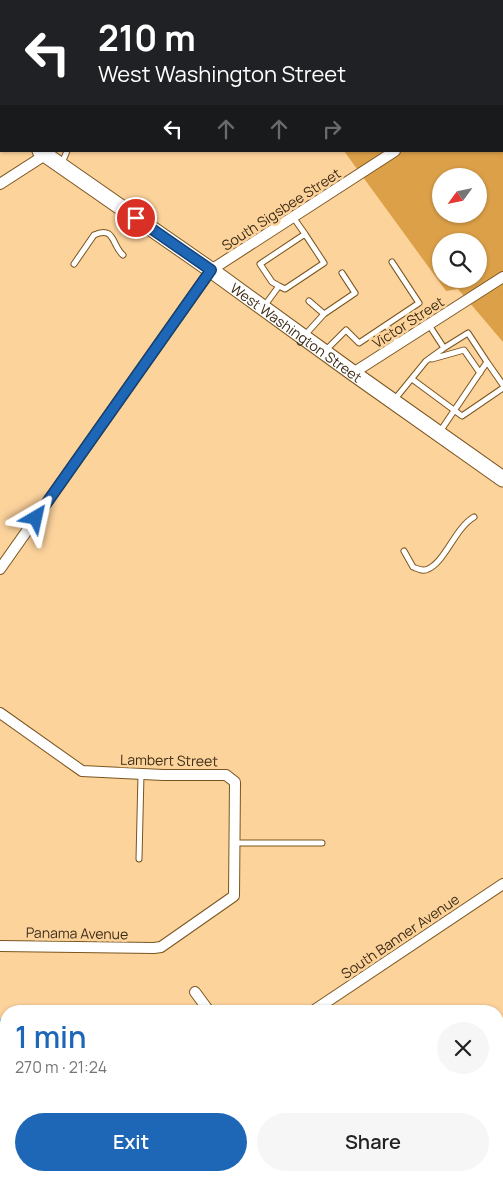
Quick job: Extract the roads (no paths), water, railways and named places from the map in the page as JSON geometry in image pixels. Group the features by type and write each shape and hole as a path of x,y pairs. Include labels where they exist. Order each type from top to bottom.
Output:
{"main road":[{"name":"West Washington Street","path":"42,153 211,270 352,373 503,479"}],"street":[{"name":"South Sigsbee Street","path":"0,569 211,270 393,152"},
{"path":"0,184 42,153"},
{"name":"Victor Street","path":"352,373 503,277"},
{"name":"Lambert Street","path":"0,713 82,771 226,775 234,782 234,896 161,947 154,948"},
{"name":"South Banner Avenue","path":"322,1005 503,884"},
{"name":"Panama Avenue","path":"0,946 154,948"},
{"path":"195,992 205,1005"}],"lane":[{"path":"60,165 66,152"},
{"path":"293,217 305,234 324,263 285,289 272,282 260,264 305,234"},
{"path":"74,264 94,235 100,233 111,235 118,251 124,255"},
{"path":"324,352 346,330 359,343 419,303 392,262"},
{"path":"303,337 324,314 355,293 342,273"},
{"path":"263,308 279,286"},
{"path":"309,301 324,314"},
{"path":"428,324 444,348"},
{"path":"386,325 399,344"},
{"path":"394,402 426,361 468,332 503,387 462,416 412,379"},
{"path":"426,361 464,350 480,373"},
{"path":"439,433 487,362"},
{"path":"404,551 413,567 423,571 428,569 440,558 464,525 474,516"},
{"path":"139,860 141,774"},
{"path":"234,843 322,843"}]}
